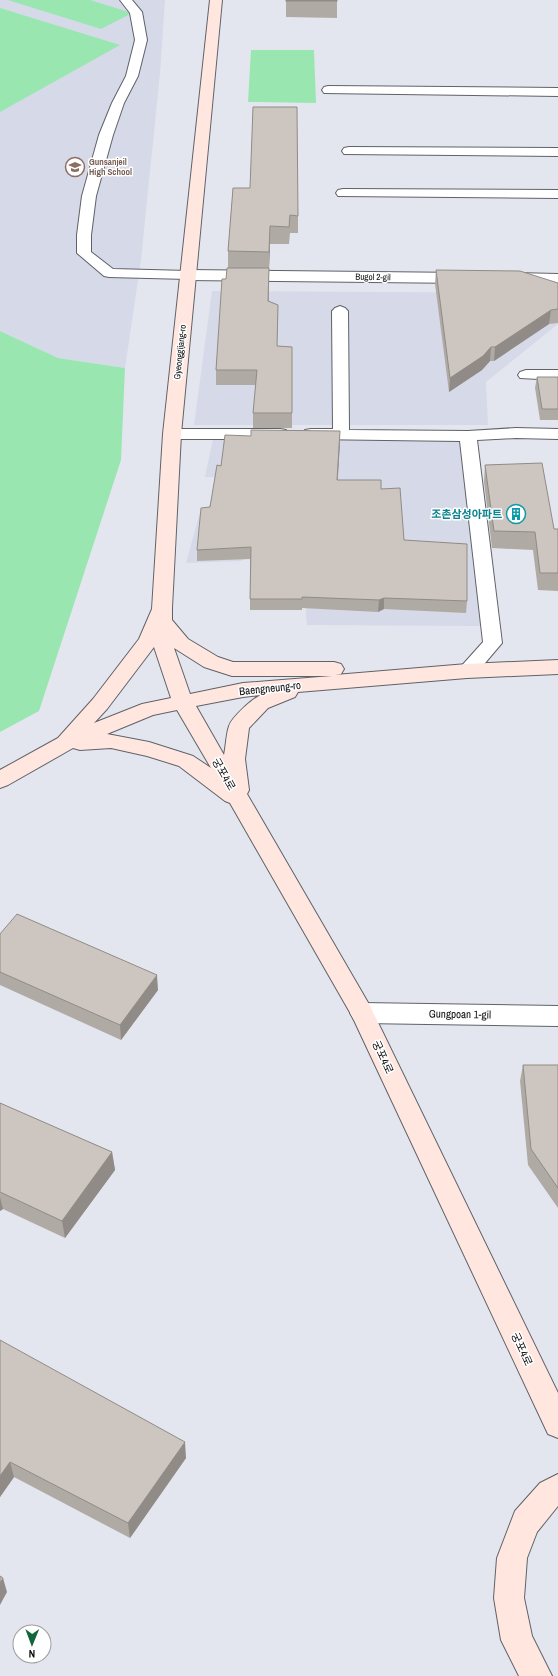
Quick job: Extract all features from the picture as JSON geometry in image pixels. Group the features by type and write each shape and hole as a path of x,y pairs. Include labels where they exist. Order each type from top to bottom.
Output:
{"street":[{"name":"Gyeonggijang-ro","path":"183,702 164,651 162,615 172,434 216,0"},
{"name":"Bugol 2-gil","path":"188,275 479,278"},
{"path":"503,278 558,279"},
{"path":"63,744 100,704 131,664 148,641 162,615 181,644 211,662 232,669 467,670"},
{"name":"Baengneung-ro","path":"0,780 63,744 149,709 183,702 243,690 467,670 558,667"},
{"path":"240,801 234,759 239,726 261,703 304,685"},
{"name":"궁포4로","path":"183,702 362,1013 558,1424"},
{"path":"63,744 111,742 149,749 171,756 186,761 240,801"},
{"name":"Gungpoan 1-gil","path":"362,1013 558,1016"},
{"path":"536,1676 517,1640 509,1598 512,1558 526,1522 550,1493 558,1489"}],"lane":[{"path":"126,0 136,12 141,40 132,76 118,103 106,135 89,196 84,235 84,253 109,273 188,275"},
{"path":"328,90 558,92"},
{"path":"349,151 557,155"},
{"path":"342,193 558,194"},
{"path":"340,311 341,434"},
{"path":"526,375 558,375"},
{"path":"172,434 468,436 516,433 558,434"},
{"path":"467,670 493,643 468,436"}],"shaded area":[{"name":"Gunsanjeil High School","path":"0,0 165,0 160,73 141,260 125,368 58,358 0,331"},
{"path":"212,291 558,293 558,324 486,382 488,425 194,425"},
{"path":"213,439 460,441 482,626 307,625 306,616 310,542 267,543 241,561 186,563 200,512 287,507 318,479 205,477"}],"green space":[{"path":"8,0 90,0 132,13 101,29"},
{"path":"0,8 120,45 0,112"},
{"path":"251,50 314,50 316,103 248,102"},
{"path":"0,331 58,358 125,368 121,460 39,711 0,732"}],"building":[{"path":"337,0 337,1 286,1"},
{"path":"253,107 297,107 298,216 290,215 289,227 270,226 269,252 228,251 233,188 250,188"},
{"path":"227,268 269,268 268,301 278,305 277,346 292,347 292,413 253,413 257,370 216,370 222,279 226,279"},
{"path":"436,270 520,271 558,283 558,309 551,310 495,347 491,347 483,356 450,378"},
{"path":"537,377 558,377 558,409 542,409"},
{"path":"251,430 340,431 337,480 381,480 381,489 400,488 404,540 467,544 467,601 302,597 302,599 250,599 251,547 197,550 201,508 210,507 217,465 221,466 225,435 251,436"},
{"name":"조촌삼성아파트","path":"542,463 554,529 558,529 558,573 540,573 535,532 494,531 485,465"},
{"path":"17,914 157,975 120,1025 0,972 0,934"},
{"path":"523,1065 558,1065 558,1188 531,1149"},
{"path":"0,1103 112,1152 62,1221 0,1192"},
{"path":"0,1340 185,1442 128,1523 10,1462 0,1476"},
{"path":"0,1576 3,1578 0,1583"}],"place":[{"name":"Gunsanjeil High School","path":"75,167"},
{"name":"조촌삼성아파트","path":"516,514"}]}
